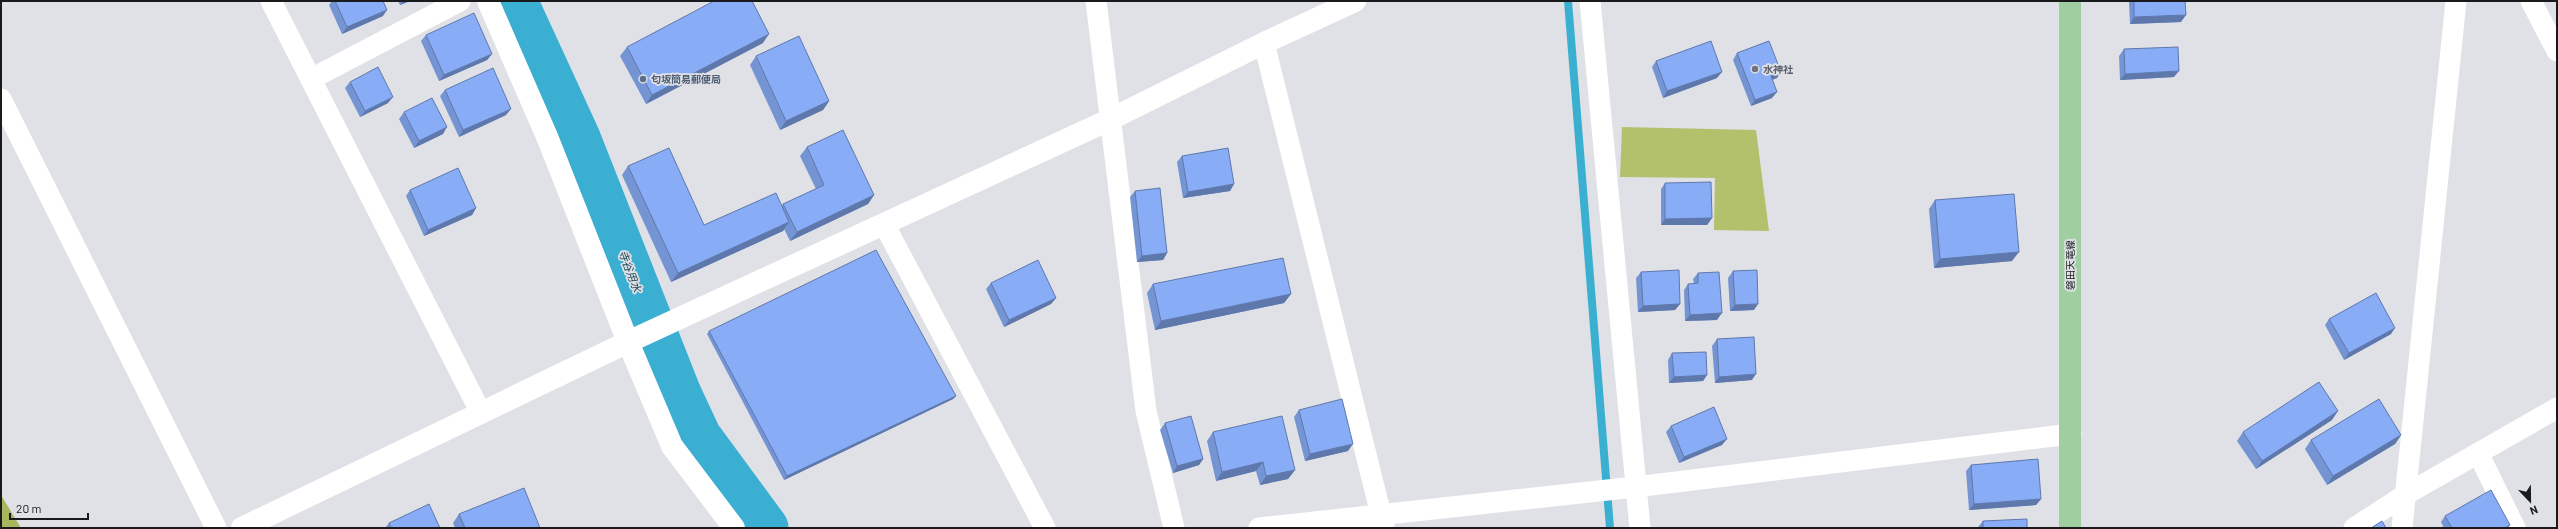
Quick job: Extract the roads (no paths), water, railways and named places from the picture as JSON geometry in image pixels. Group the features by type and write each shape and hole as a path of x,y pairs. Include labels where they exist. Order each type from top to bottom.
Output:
{"main road":[{"name":"磐田天竜線","path":"2070,1 2070,528"}],"street":[{"path":"271,1 481,413"},
{"path":"311,79 460,1"},
{"path":"488,1 548,139 628,342 672,446 734,528"},
{"path":"1096,1 1109,120 1146,411 1174,528"},
{"path":"242,528 628,342 1109,120 1264,43 1355,1"},
{"path":"1590,1 1640,528"},
{"path":"2402,528 2456,1"},
{"path":"2531,1 2557,51"},
{"path":"1264,43 1383,521"},
{"path":"1,99 216,528"},
{"path":"884,224 1045,528"},
{"path":"2354,528 2405,495 2557,408"},
{"path":"1259,528 1383,521 1635,487 2071,434"},
{"path":"2478,453 2515,528"}],"waterway":[{"name":"寺谷用水","path":"514,1 577,138 678,394 698,437 765,528"},
{"path":"1568,1 1610,528"}],"place":[{"name":"水神社","path":"1755,69"},
{"name":"匂坂簡易郵便局","path":"643,79"}]}
